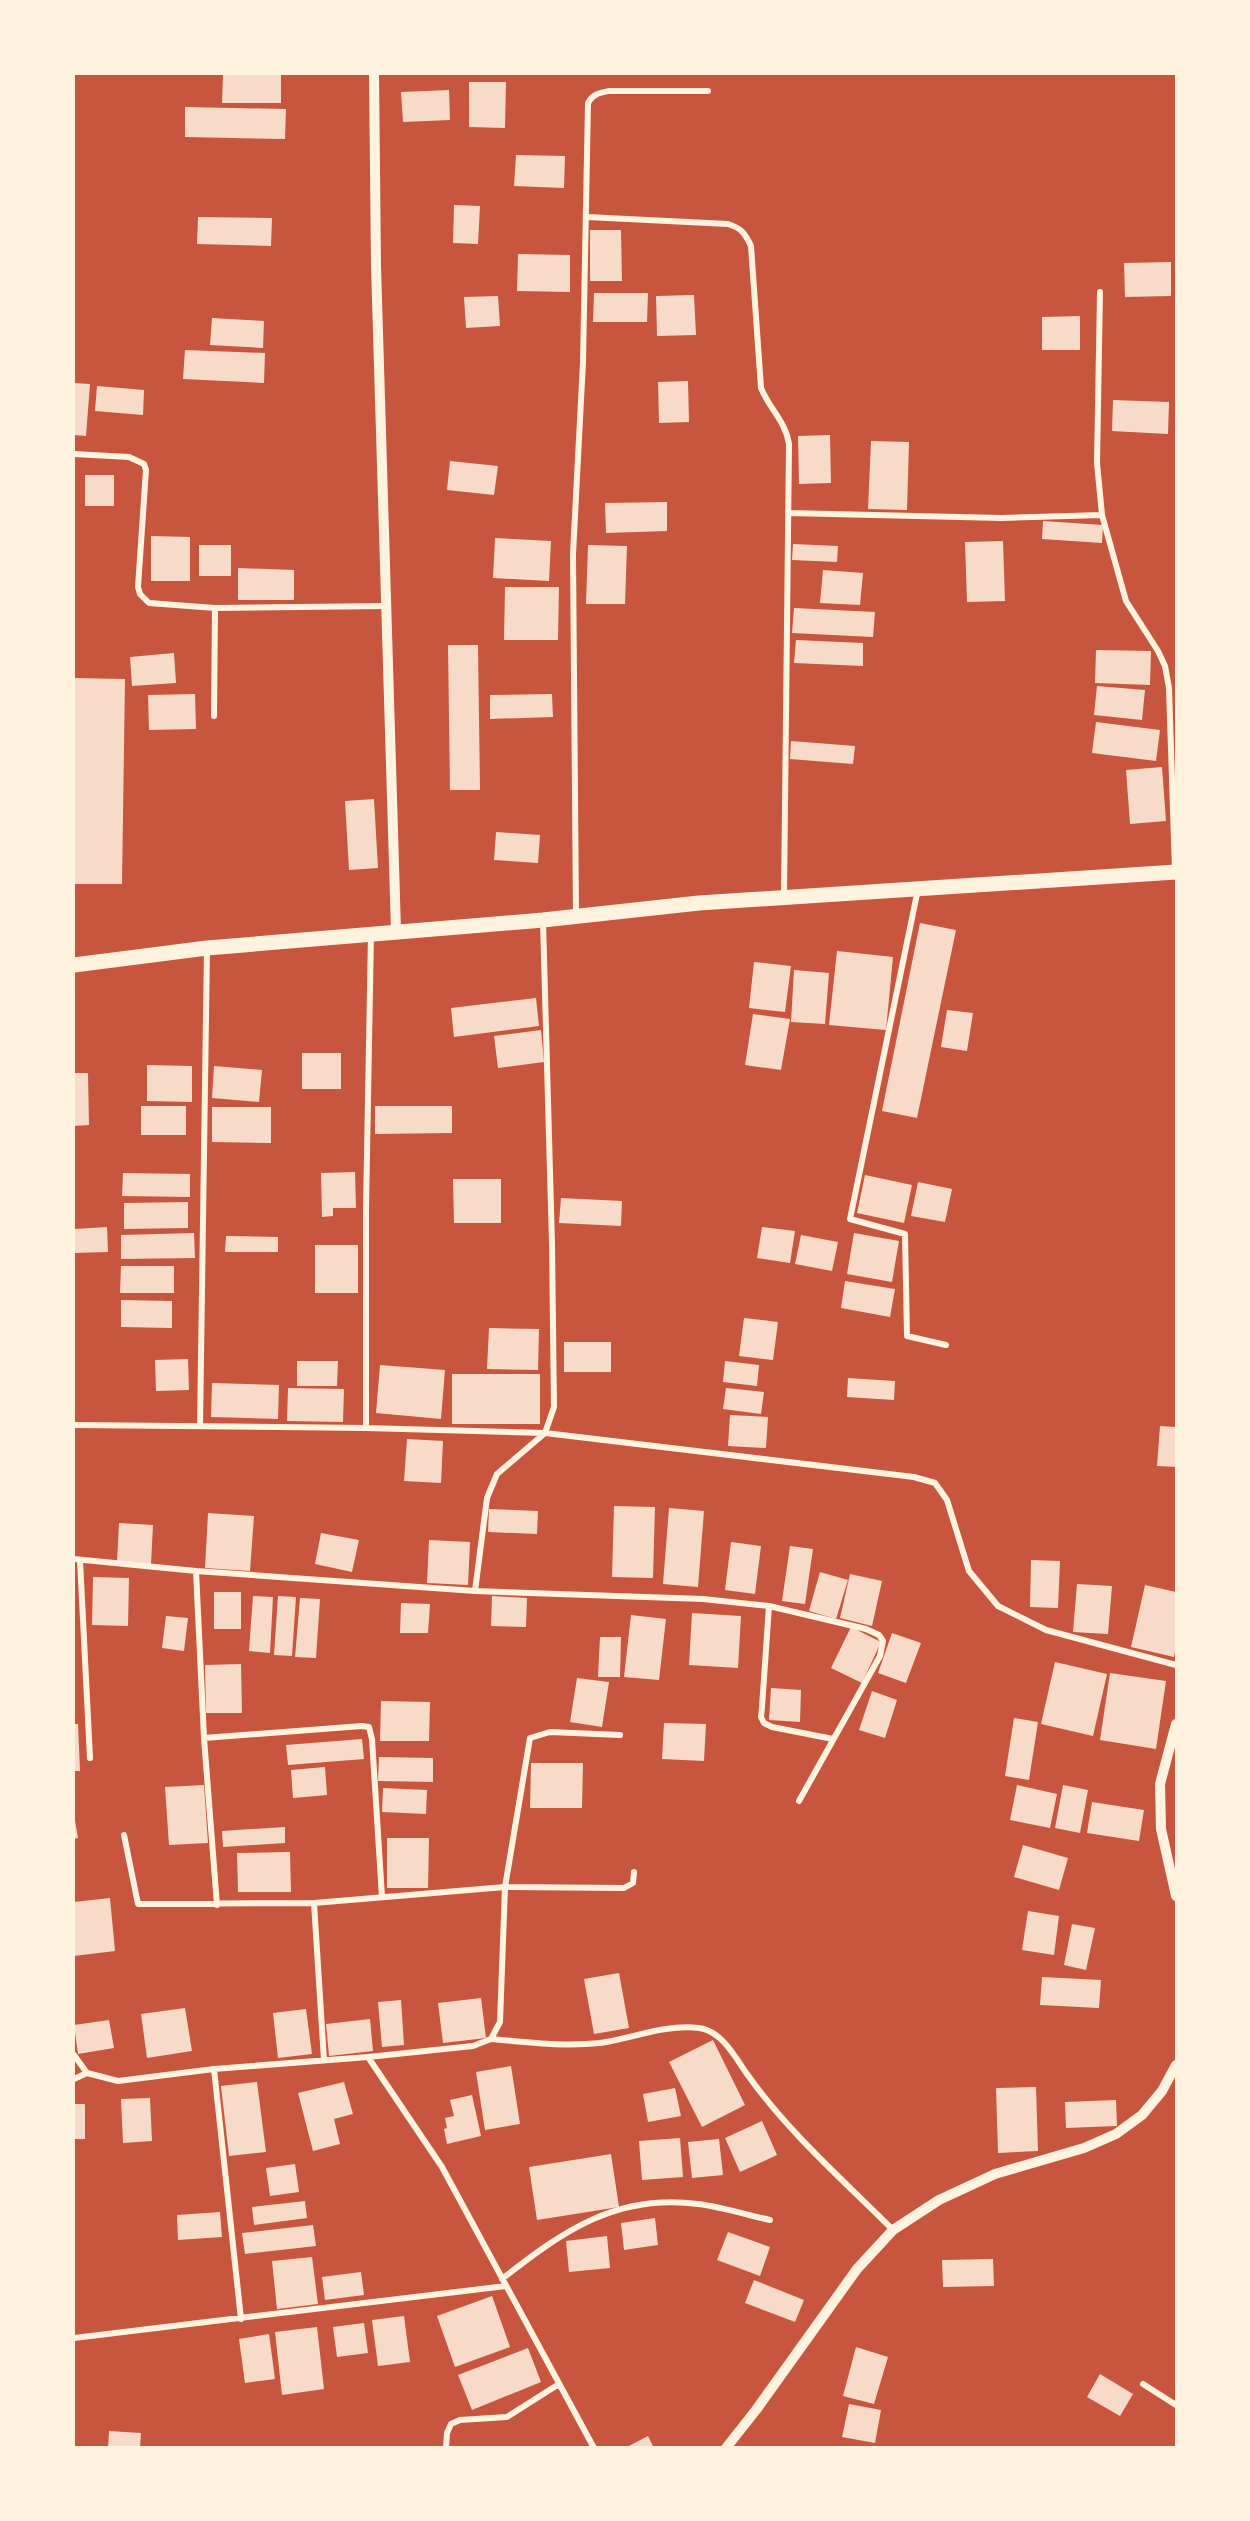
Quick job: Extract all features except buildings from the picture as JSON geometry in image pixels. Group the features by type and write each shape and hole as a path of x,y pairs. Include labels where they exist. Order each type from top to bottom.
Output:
{"main road":[{"path":"74,965 207,948 543,920 699,903 1176,872"}],"street":[{"path":"374,74 376,266 396,931"},
{"path":"576,915 573,554 588,217 588,103 592,97 609,91 708,91"},
{"path":"588,217 728,224 746,233 751,246 761,388 767,402 788,433 784,897"},
{"path":"1100,292 1097,463 1102,515 1126,601 1165,666 1169,688 1176,872"},
{"path":"74,454 129,457 144,464 146,470 138,586 144,600 150,603 215,608 387,606"},
{"path":"788,513 1002,518 1102,515"},
{"path":"214,716 215,608"},
{"path":"918,888 850,1219 905,1234 906,1336 946,1346"},
{"path":"476,1591 487,1498 497,1474 545,1433 554,1407 552,1233 543,920"},
{"path":"366,1428 366,1209 371,933"},
{"path":"200,1426 207,948"},
{"path":"74,1425 366,1428 545,1433 914,1477 934,1483 947,1500 969,1571 998,1606 1046,1630 1176,1665"},
{"path":"90,1758 77,1559 196,1571 476,1591 703,1599 770,1606 866,1629 879,1635 883,1641 880,1656 799,1801"},
{"path":"196,1571 204,1738 217,1905"},
{"path":"770,1606 761,1717 764,1723 772,1727 833,1739"},
{"path":"1176,1724 1160,1784 1161,1829 1172,1862 1176,1896"},
{"path":"204,1738 369,1727 372,1739 382,1897"},
{"path":"491,2039 500,2022 505,1887 530,1738 550,1732 620,1735"},
{"path":"124,1835 138,1904 314,1903 505,1887 624,1888 633,1883 634,1872"},
{"path":"314,1903 324,2060"},
{"path":"74,2079 87,2073 118,2081 214,2069 474,2046 491,2039 556,2044 600,2043 665,2028 701,2028 723,2040 752,2082 796,2134 893,2230"},
{"path":"74,2055 87,2073"},
{"path":"368,2057 442,2167 594,2448"},
{"path":"726,2448 857,2269 893,2230 939,2200 995,2174 1084,2148 1116,2134 1142,2115 1162,2091 1176,2065"},
{"path":"214,2069 241,2319"},
{"path":"502,2279 547,2243 581,2223 625,2207 664,2201 699,2204 770,2220"},
{"path":"74,2338 506,2286"},
{"path":"446,2448 447,2433 451,2424 460,2420 507,2417 559,2384"},
{"path":"1143,2384 1176,2405"}]}
